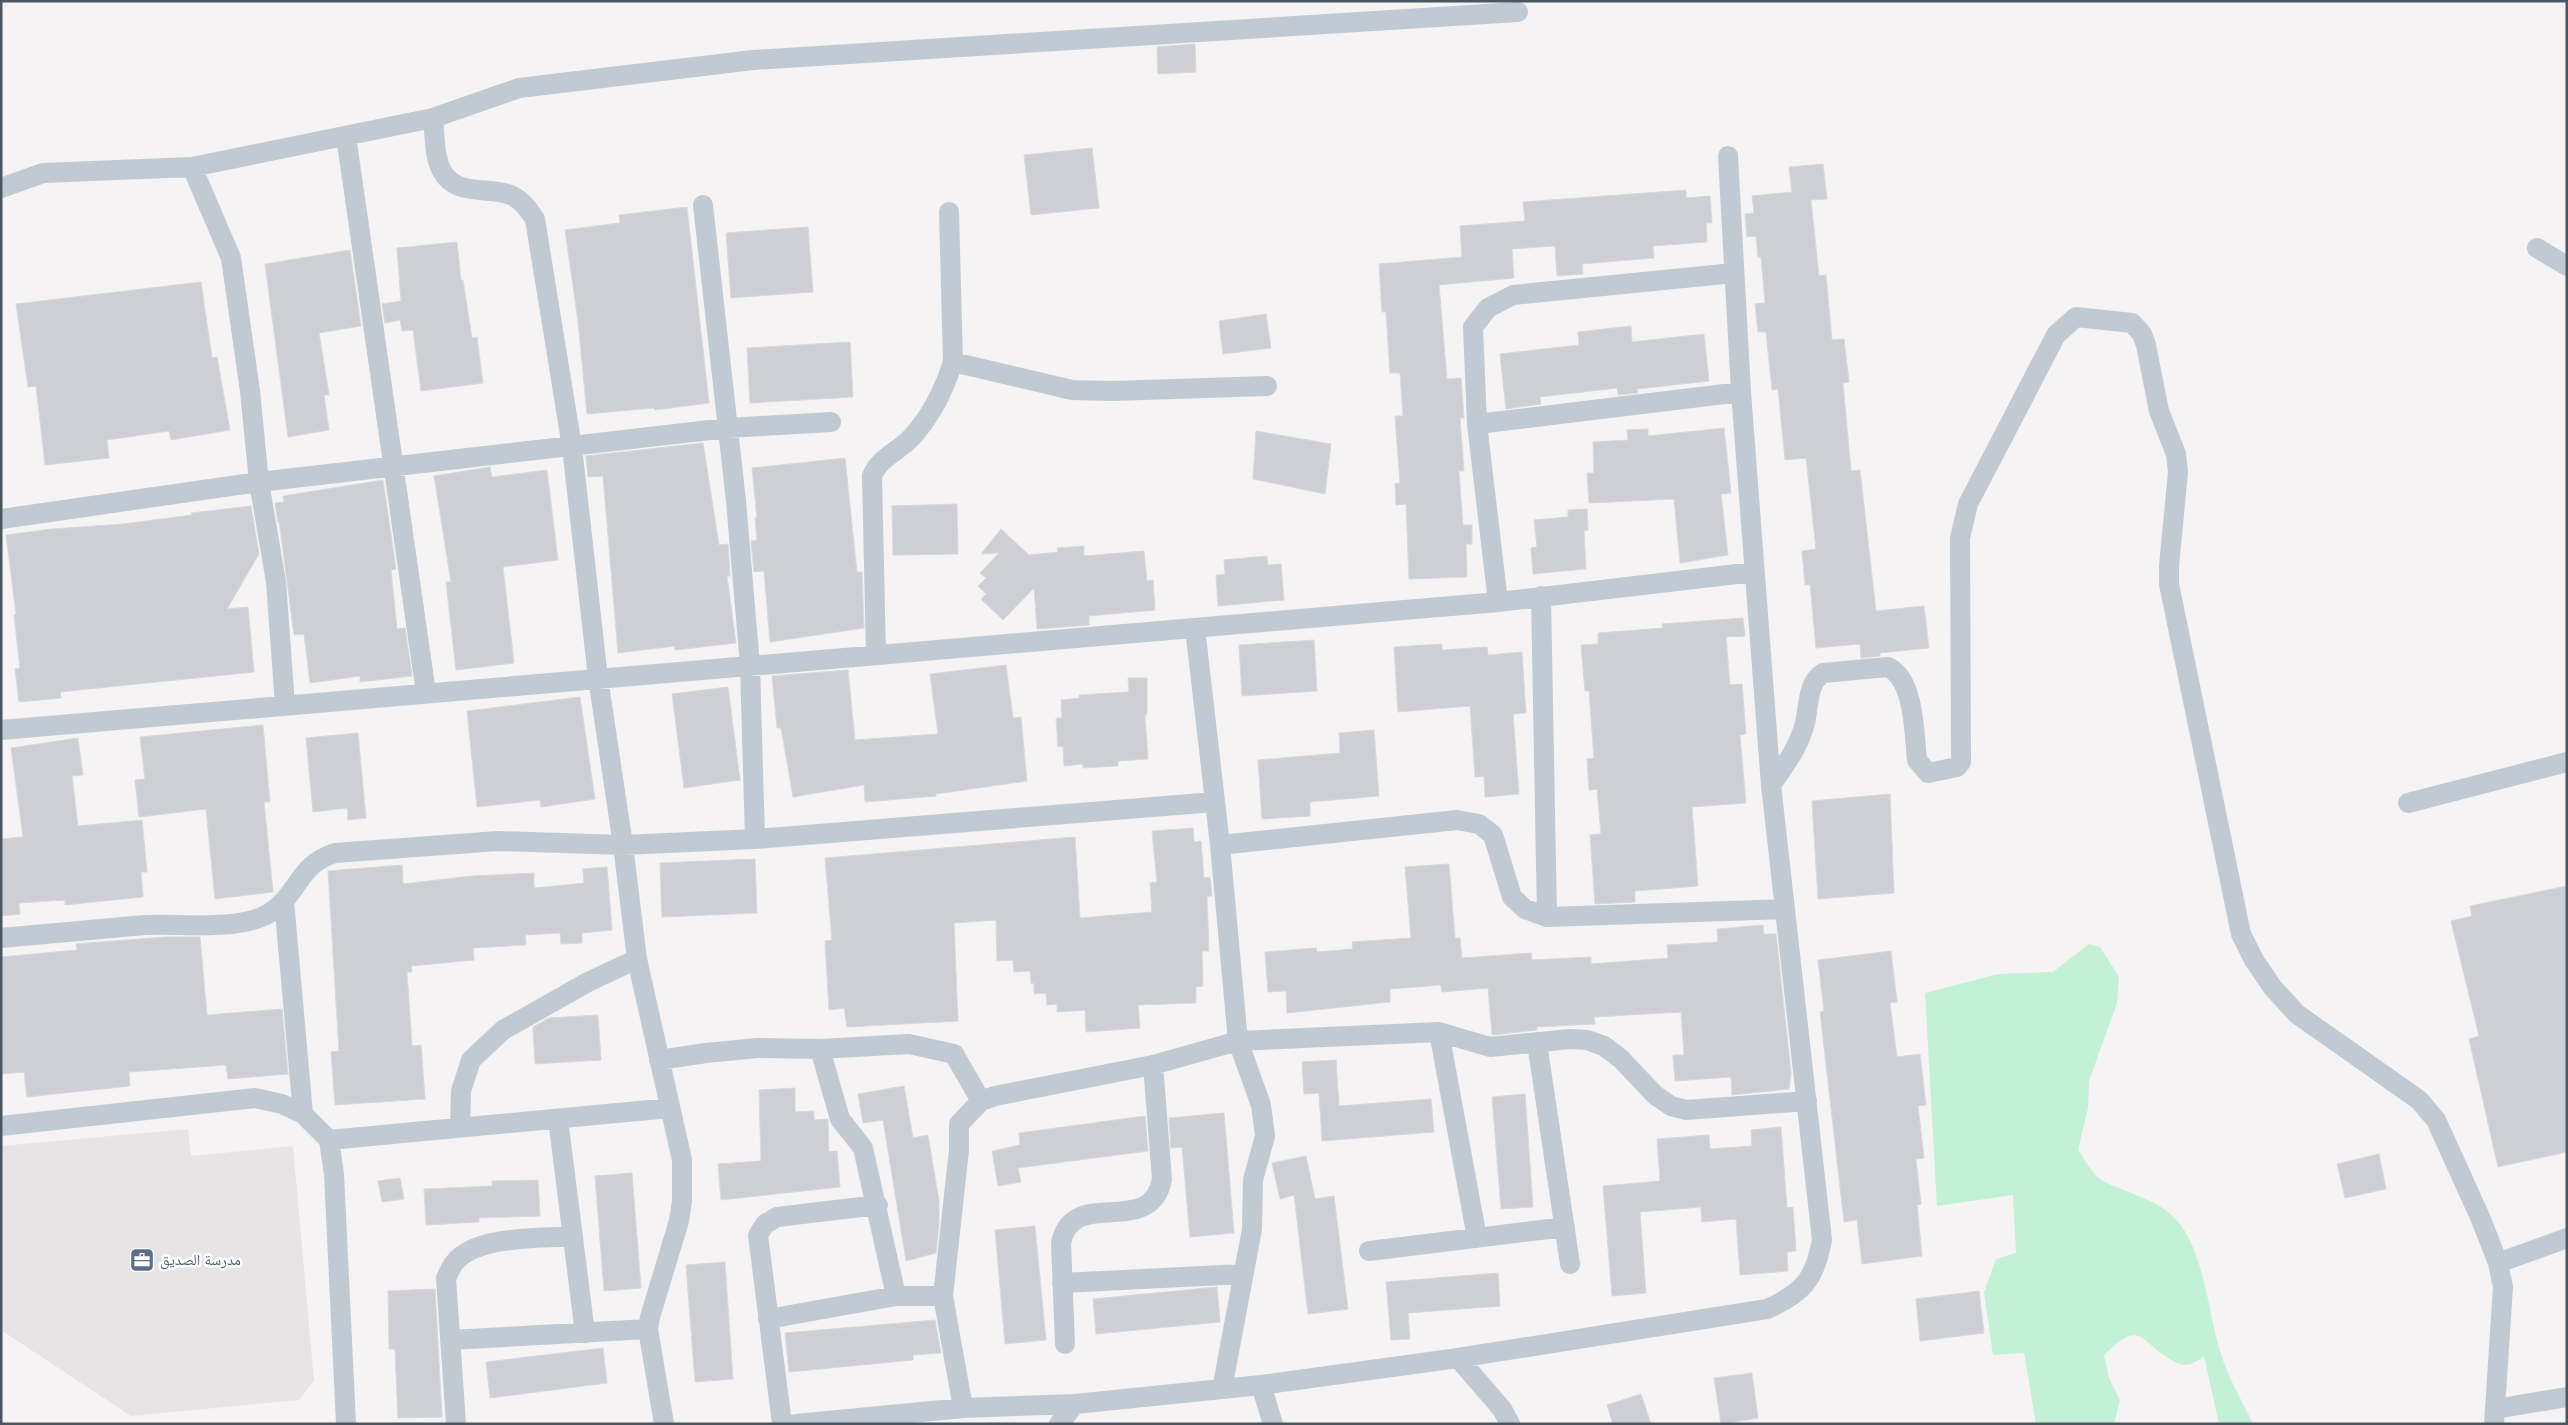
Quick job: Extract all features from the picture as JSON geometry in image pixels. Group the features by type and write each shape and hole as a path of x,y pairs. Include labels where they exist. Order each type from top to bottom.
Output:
{"street":[{"path":"1,188 43,173 192,167 433,118 519,88 753,60 1518,12"},
{"path":"433,118 437,156 441,170 448,181 459,188 498,191 512,196 525,205 535,219 572,447 598,678 623,845 637,959 682,1160 682,1201 679,1221 648,1329 664,1424"},
{"path":"346,136 426,693"},
{"path":"796,1424 963,1408 1075,1404 1261,1385 1458,1358 1767,1309 1790,1299 1808,1282 1818,1263 1822,1240 1771,785 1741,392 1728,156"},
{"path":"192,167 231,258 250,391 259,482 276,582 285,704"},
{"path":"703,205 750,665 755,839"},
{"path":"876,654 872,476 880,462 897,451 926,420 946,382 953,362 949,212"},
{"path":"2537,248 2567,266"},
{"path":"1498,602 1477,424 1473,327 1488,308 1513,296 1734,273"},
{"path":"1771,785 1797,749 1805,723 1812,683 1816,677 1823,673 1888,667 1896,670 1906,684 1917,760 1922,769 1928,773 1956,767 1961,762 1960,538 1968,504 2056,335 2065,324 2076,317 2132,323 2142,334 2146,345 2159,411 2176,454 2178,472 2169,584 2241,934 2254,960 2273,988 2297,1014 2419,1100 2436,1120 2480,1216 2498,1263 2502,1287 2494,1416 2567,1397"},
{"path":"953,362 1072,390 1112,391 1267,386"},
{"path":"1477,424 1741,392"},
{"path":"1,519 259,482 727,428 831,422"},
{"path":"1,730 285,704 1498,602 1754,572"},
{"path":"1540,596 1547,917"},
{"path":"1195,628 1220,845 1238,1041 1260,1104 1265,1136 1253,1180 1252,1229 1222,1389"},
{"path":"2408,803 2567,762"},
{"path":"1,938 147,925 240,922 266,915 284,901 312,862 335,853 498,841 623,845 755,839 1215,802"},
{"path":"1220,845 1456,820 1479,824 1494,835 1512,897 1525,909 1547,917 1785,909"},
{"path":"284,901 303,1114"},
{"path":"460,1128 462,1090 471,1060 502,1030 588,982 637,959"},
{"path":"963,1408 943,1296 959,1150 959,1124 981,1101 995,1096 1153,1065 1238,1041 1439,1032 1490,1047 1570,1039 1587,1040 1604,1046 1621,1059 1655,1095 1671,1106 1686,1110 1807,1101"},
{"path":"1439,1032 1477,1238"},
{"path":"1537,1043 1570,1264"},
{"path":"659,1060 706,1052 757,1048 820,1049 909,1044 954,1054 981,1101"},
{"path":"820,1049 840,1119 863,1148 878,1206 896,1296"},
{"path":"1065,1344 1061,1244 1070,1223 1081,1215 1138,1210 1152,1202 1160,1188 1162,1179 1153,1065"},
{"path":"1,1126 255,1098 282,1104 303,1114 329,1140 334,1174 346,1424"},
{"path":"329,1140 670,1108"},
{"path":"558,1119 585,1333"},
{"path":"782,1424 758,1235 764,1224 777,1217 878,1206"},
{"path":"1369,1251 1565,1227"},
{"path":"456,1424 446,1278 455,1261 470,1250 484,1244 573,1236"},
{"path":"2498,1263 2567,1238"},
{"path":"1062,1283 1243,1274"},
{"path":"768,1318 896,1296 943,1296"},
{"path":"450,1340 648,1329"},
{"path":"1458,1358 1502,1409 1510,1424"},
{"path":"1261,1385 1273,1424"},
{"path":"1059,1424 1075,1404"}],"shaded area":[{"path":"188,1129 191,1156 293,1146 314,1381 299,1400 131,1416 1,1330 1,1146"}],"green space":[{"path":"2089,944 2100,947 2119,977 2117,1003 2089,1081 2088,1108 2078,1150 2091,1170 2101,1180 2154,1203 2180,1224 2195,1253 2223,1360 2253,1424 2219,1424 2204,1356 2186,1365 2180,1364 2163,1355 2141,1337 2135,1335 2117,1343 2104,1355 2109,1378 2120,1400 2114,1424 2036,1424 2024,1353 1993,1355 1984,1292 1996,1259 2016,1253 2013,1195 1937,1206 1925,993 1998,974 2053,972"}],"building":[{"path":"1195,44 1196,72 1158,74 1157,47"},
{"path":"1092,148 1099,208 1031,215 1024,155"},
{"path":"1823,164 1827,199 1811,200 1819,276 1826,275 1832,340 1844,339 1849,382 1843,383 1851,471 1860,470 1876,611 1924,606 1929,648 1880,653 1880,656 1861,658 1860,644 1816,648 1810,584 1805,585 1802,551 1816,549 1806,458 1785,460 1778,389 1772,390 1766,332 1758,332 1755,304 1765,303 1761,257 1758,257 1756,236 1747,237 1745,214 1754,213 1752,196 1792,192 1789,167"},
{"path":"1686,190 1686,198 1710,196 1712,223 1706,223 1707,242 1653,246 1654,258 1582,264 1583,274 1557,276 1555,246 1512,249 1514,278 1439,285 1447,379 1461,378 1464,418 1460,418 1464,471 1459,471 1463,525 1472,525 1472,544 1466,544 1467,577 1409,579 1406,504 1396,505 1395,484 1400,483 1395,416 1403,416 1400,373 1390,373 1386,312 1382,312 1379,264 1462,257 1460,226 1525,221 1523,202"},
{"path":"687,207 709,403 655,410 654,408 587,414 578,321 565,230 620,223 619,215"},
{"path":"808,227 813,292 731,298 726,233"},
{"path":"457,242 461,280 463,280 472,338 477,337 483,383 421,391 413,330 402,331 400,320 385,323 382,304 401,301 397,248"},
{"path":"350,250 361,326 319,333 329,395 324,395 329,430 288,437 265,264"},
{"path":"201,282 212,358 217,357 230,430 171,440 169,431 107,440 109,458 45,465 36,386 28,387 16,304"},
{"path":"1266,314 1271,348 1223,354 1219,321"},
{"path":"1631,326 1632,342 1704,334 1709,381 1637,389 1638,393 1618,395 1617,388 1540,397 1541,404 1506,409 1500,354 1579,345 1578,332"},
{"path":"850,342 853,397 750,403 747,348"},
{"path":"1724,428 1731,493 1721,494 1728,555 1680,563 1674,499 1589,503 1587,473 1594,473 1593,442 1628,440 1627,430 1648,429 1648,436"},
{"path":"1256,431 1331,444 1325,494 1253,479"},
{"path":"703,443 719,545 728,544 730,576 727,576 736,643 675,650 675,646 618,653 603,476 588,477 586,456"},
{"path":"845,458 857,572 862,572 864,628 770,642 764,571 754,572 751,541 757,540 755,518 757,518 752,468"},
{"path":"490,467 492,477 547,470 558,560 503,567 514,663 456,670 446,582 451,582 434,476"},
{"path":"383,480 396,569 391,570 397,629 405,628 412,676 360,682 360,676 310,683 304,634 294,635 279,520 278,523 275,503 284,502 283,496"},
{"path":"957,504 958,554 893,555 892,506"},
{"path":"251,506 259,554 227,609 248,607 254,672 60,692 61,698 19,702 15,669 20,668 14,615 16,614 6,535 52,529 123,524"},
{"path":"1587,509 1588,530 1584,531 1586,569 1533,574 1531,548 1537,547 1534,520 1568,517 1568,510"},
{"path":"1001,529 1029,555 1058,552 1057,548 1084,546 1084,556 1144,551 1147,581 1153,580 1155,610 1089,616 1089,625 1037,629 1034,588 1003,620 981,599 986,594 978,586 986,578 980,573 999,553 981,554"},
{"path":"1267,556 1268,565 1281,564 1284,600 1218,606 1216,575 1225,574 1224,560"},
{"path":"1743,618 1745,636 1726,637 1730,685 1742,684 1746,734 1740,735 1746,803 1692,807 1698,886 1635,891 1635,902 1595,904 1590,835 1601,834 1597,789 1589,790 1587,759 1594,758 1589,691 1585,691 1581,645 1598,644 1598,633 1663,628 1662,624"},
{"path":"1314,640 1317,691 1242,696 1239,645"},
{"path":"1442,644 1442,650 1487,647 1488,655 1522,652 1526,713 1513,714 1519,794 1485,797 1484,776 1475,777 1470,706 1398,712 1394,647"},
{"path":"1006,665 1013,718 1021,717 1027,781 936,794 936,796 865,802 864,785 793,797 781,728 777,728 772,676 848,670 855,740 938,734 930,674"},
{"path":"1128,678 1147,678 1147,713 1145,717 1148,759 1118,761 1118,766 1083,768 1083,764 1064,766 1063,746 1058,747 1056,718 1062,718 1061,700 1080,698 1079,695 1129,692"},
{"path":"728,687 740,780 684,788 672,694"},
{"path":"580,697 595,799 541,807 540,800 477,807 467,711"},
{"path":"263,725 270,802 264,802 273,892 215,899 206,809 139,817 135,780 145,779 140,737"},
{"path":"1374,730 1379,796 1310,802 1310,816 1262,819 1258,760 1340,753 1339,733"},
{"path":"358,733 366,818 348,820 347,808 313,812 306,738"},
{"path":"78,738 83,775 72,776 78,826 142,820 147,872 141,872 143,897 65,905 65,900 19,903 20,914 1,916 1,839 23,837 11,748"},
{"path":"1890,794 1894,893 1818,899 1812,801"},
{"path":"1193,828 1194,842 1201,841 1204,878 1210,877 1212,896 1207,896 1209,951 1202,951 1203,986 1196,987 1196,1003 1138,1005 1140,1028 1086,1032 1085,1010 1057,1012 1057,1004 1047,1005 1046,993 1034,994 1034,983 1031,984 1030,971 1014,972 1013,960 997,961 996,920 954,923 958,1021 847,1027 844,1008 829,1010 825,941 832,940 825,858 1075,837 1080,918 1152,912 1150,883 1157,882 1152,831"},
{"path":"755,859 757,913 662,917 660,863"},
{"path":"1449,864 1455,938 1460,938 1462,958 1531,953 1532,960 1591,957 1591,964 1668,958 1667,945 1718,942 1717,929 1763,925 1764,934 1776,934 1791,1073 1789,1089 1732,1095 1731,1077 1675,1081 1673,1055 1684,1055 1681,1012 1594,1017 1595,1024 1537,1027 1537,1030 1492,1035 1488,988 1442,992 1441,985 1390,989 1390,1002 1287,1013 1286,991 1268,992 1265,952 1316,948 1317,952 1353,949 1352,942 1411,938 1405,867"},
{"path":"402,865 403,884 472,876 534,873 534,888 584,883 583,869 607,867 612,930 582,933 582,943 561,944 560,933 525,935 526,945 473,948 474,960 411,966 412,972 407,972 412,1046 421,1045 425,1099 335,1105 331,1052 339,1051 328,871"},
{"path":"2567,886 2567,1152 2498,1167 2469,1039 2479,1036 2451,921 2472,916 2470,906"},
{"path":"165,937 200,937 207,1015 282,1009 288,1074 228,1079 226,1065 129,1072 130,1086 27,1097 24,1072 1,1074 1,957 77,950 76,944"},
{"path":"1891,951 1897,1002 1890,1003 1897,1057 1920,1054 1926,1105 1918,1106 1924,1158 1916,1159 1921,1204 1917,1205 1922,1256 1862,1264 1857,1220 1844,1222 1820,1012 1824,1011 1818,960"},
{"path":"598,1015 601,1060 535,1064 533,1027 549,1018"},
{"path":"1336,1060 1339,1106 1431,1099 1434,1132 1322,1141 1319,1093 1304,1094 1302,1062"},
{"path":"904,1086 913,1138 928,1135 939,1201 936,1253 906,1261 883,1120 863,1123 858,1094"},
{"path":"795,1088 795,1112 814,1111 814,1120 828,1119 829,1152 837,1151 840,1187 721,1200 718,1164 761,1161 759,1090"},
{"path":"1525,1094 1533,1207 1501,1209 1492,1097"},
{"path":"1224,1113 1234,1233 1190,1237 1182,1147 1171,1148 1169,1118"},
{"path":"1145,1116 1148,1151 1018,1168 1021,1182 998,1186 992,1151 1020,1145 1019,1133"},
{"path":"1781,1127 1787,1208 1793,1207 1796,1251 1787,1252 1788,1271 1740,1275 1736,1219 1702,1222 1701,1207 1640,1212 1646,1293 1612,1296 1603,1186 1660,1181 1657,1139 1709,1135 1710,1149 1752,1146 1751,1130"},
{"path":"2379,1154 2386,1189 2345,1198 2337,1164"},
{"path":"1306,1156 1315,1199 1334,1196 1348,1309 1308,1314 1294,1195 1280,1199 1272,1163"},
{"path":"632,1173 641,1288 604,1291 595,1176"},
{"path":"400,1178 404,1199 382,1202 378,1181"},
{"path":"538,1180 540,1216 479,1218 479,1222 426,1225 424,1189 492,1186 492,1181"},
{"path":"1035,1226 1046,1340 1005,1344 995,1230"},
{"path":"725,1262 733,1379 695,1382 686,1265"},
{"path":"1498,1273 1500,1306 1408,1313 1410,1339 1391,1340 1386,1282"},
{"path":"1217,1287 1220,1322 1096,1334 1093,1299"},
{"path":"435,1289 442,1417 398,1418 395,1349 389,1349 388,1291"},
{"path":"1979,1291 1984,1333 1920,1341 1916,1299"},
{"path":"935,1320 941,1353 913,1355 913,1360 789,1372 785,1333"},
{"path":"603,1348 607,1383 490,1398 486,1362"},
{"path":"1752,1373 1758,1418 1721,1424 1714,1378"},
{"path":"1641,1394 1651,1424 1613,1424 1607,1405"}],"place":[{"name":"مدرسة الصديق","path":"142,1260"}]}
